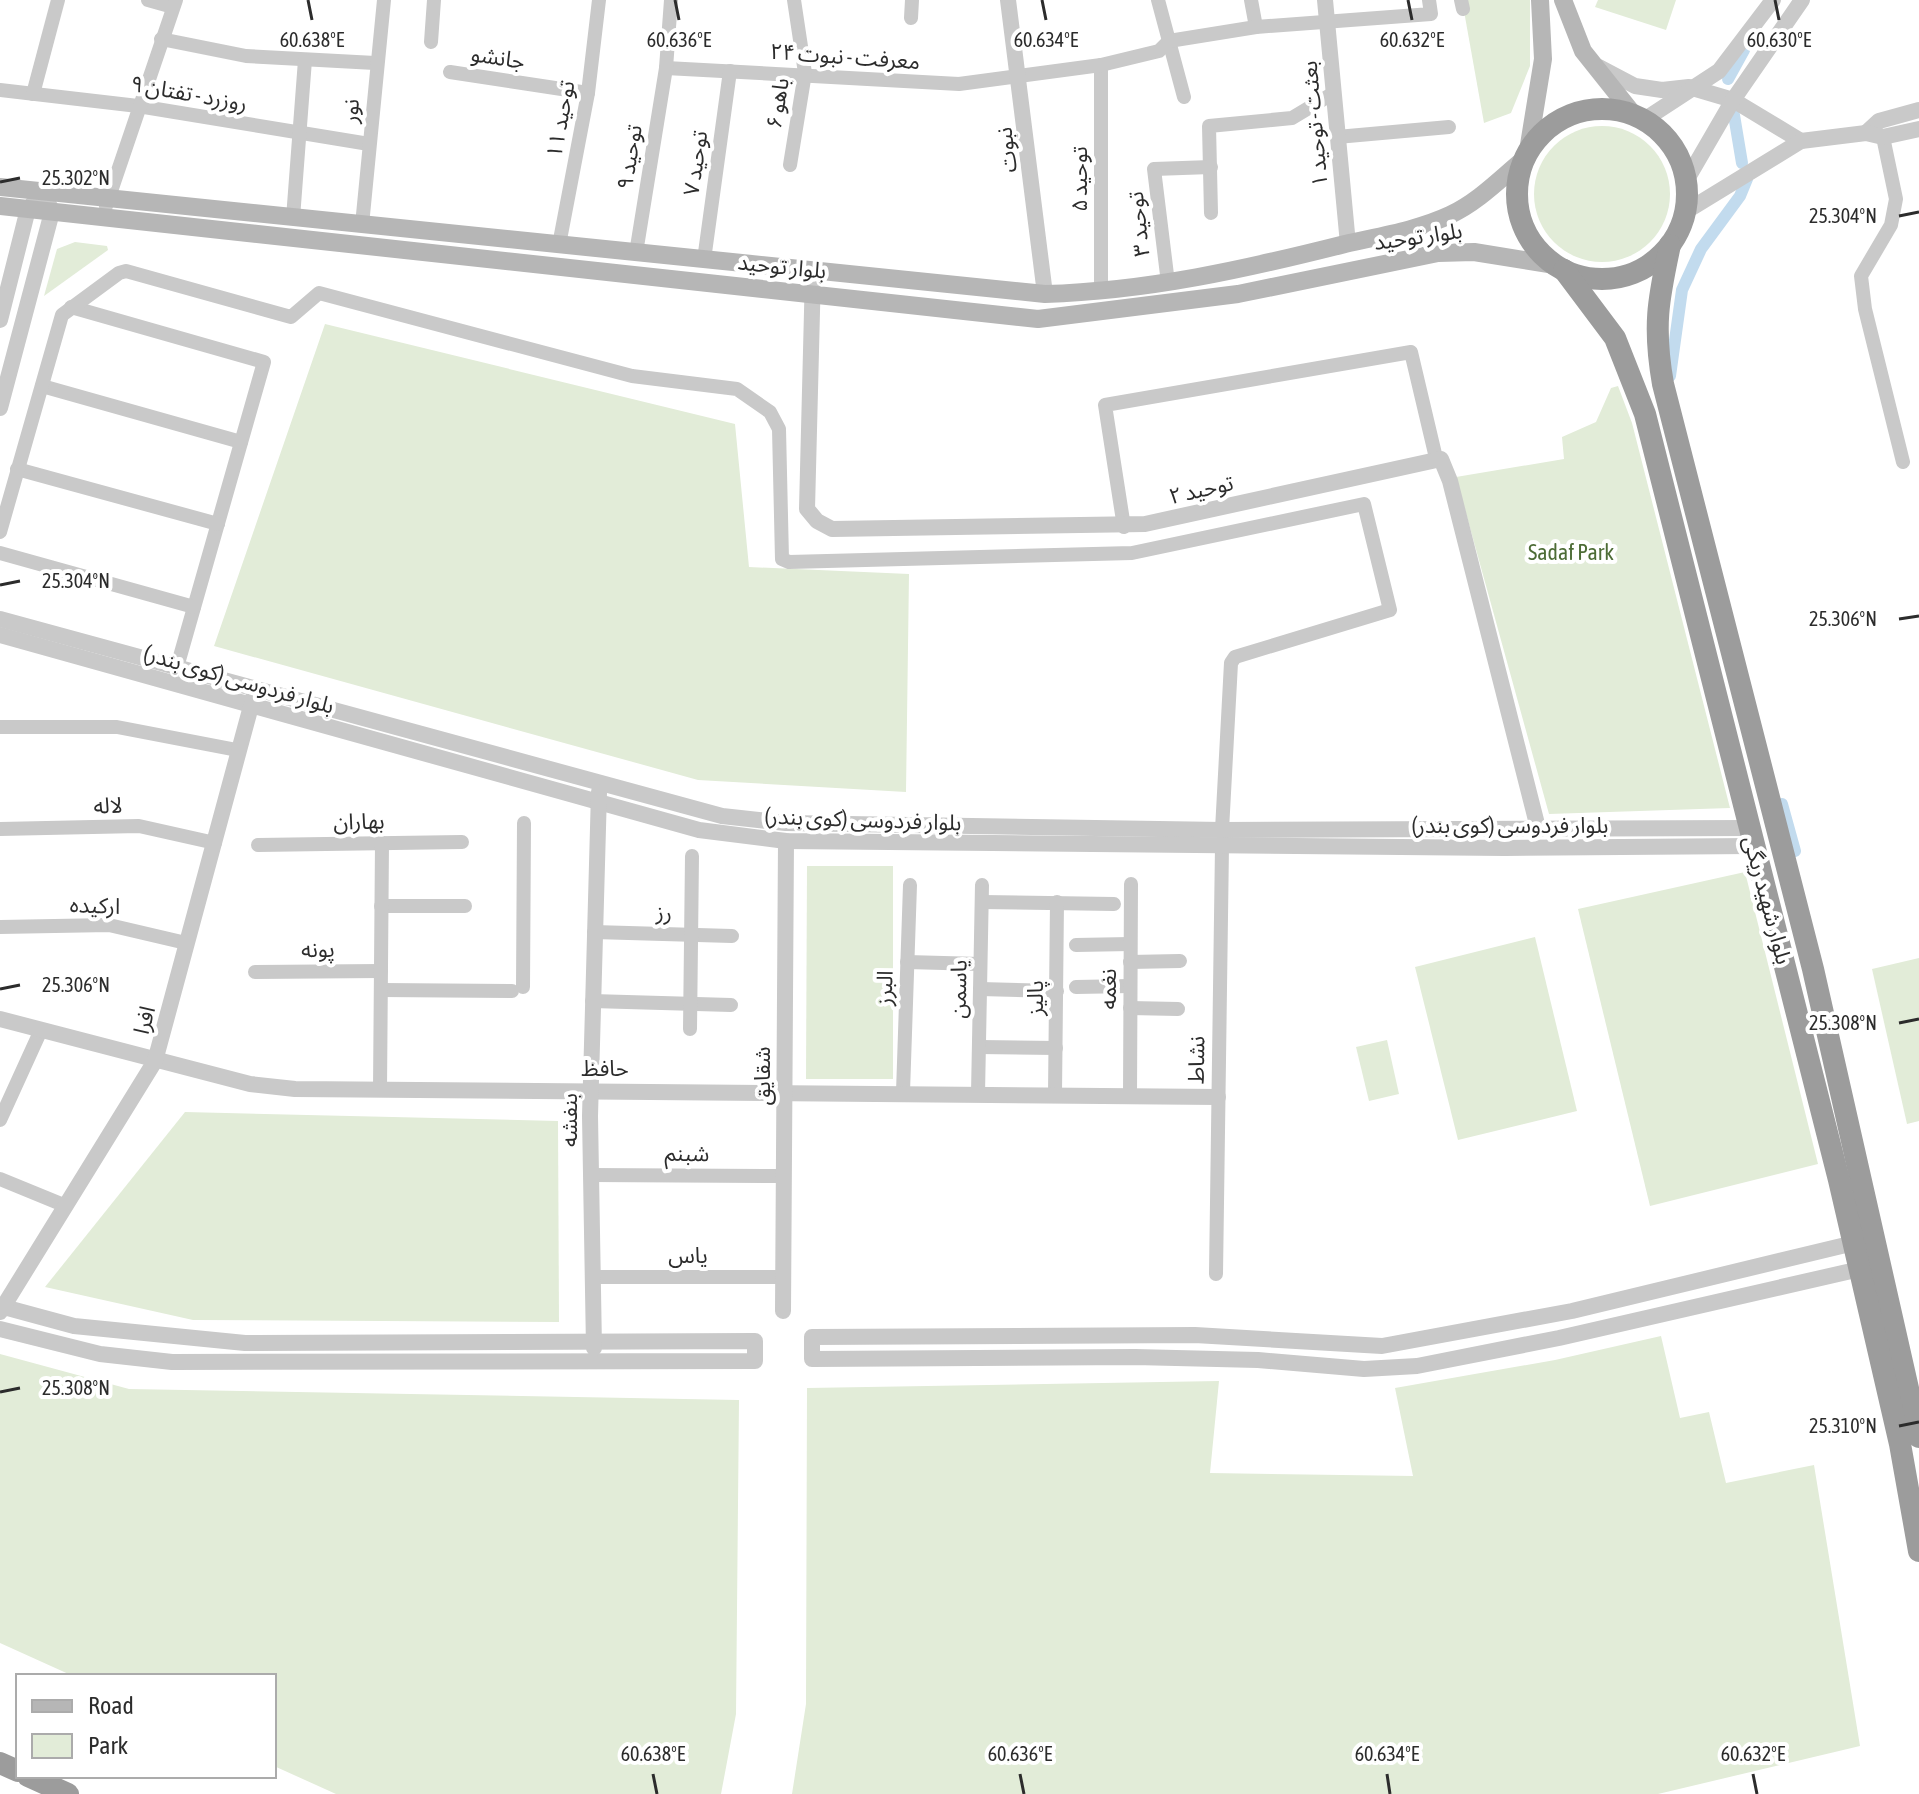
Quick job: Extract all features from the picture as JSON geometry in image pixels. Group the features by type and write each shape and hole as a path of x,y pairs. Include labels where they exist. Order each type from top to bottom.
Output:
{"highway":[{"path":"1611,109 1639,117 1657,129 1676,152 1686,181 1685,212 1670,245 1640,270 1622,277 1602,279 1560,268 1537,250 1520,218 1516,195 1526,155 1543,132 1563,118 1586,110 1611,109"},
{"name":"بلوار شهید ریگی","path":"1670,245 1655,318 1655,339 1663,384 1813,969 1919,1437"},
{"name":"بلوار شهید ریگی","path":"1560,268 1615,338 1645,414 1740,837 1789,974 1854,1243 1900,1444 1919,1551"},
{"path":"32,1778 68,1794"}],"main road":[{"path":"1526,155 1543,59 1540,0"},
{"path":"1563,0 1583,51 1639,117"},
{"name":"بلوار توحید","path":"0,187 1045,294 1101,292 1168,283 1348,244 1452,214 1526,155"},
{"name":"بلوار توحید","path":"0,206 1038,319 1238,294 1438,253 1474,252 1560,268"}],"street":[{"path":"33,94 58,0"},
{"path":"102,217 174,3 148,0"},
{"name":"نور","path":"362,225 375,63 384,0"},
{"path":"431,42 434,0"},
{"name":"توحید ۱۱","path":"559,245 588,93 599,0"},
{"name":"توحید ۹","path":"636,253 666,68 671,0"},
{"name":"باهو ۶","path":"790,165 805,73 794,0"},
{"path":"911,18 912,0"},
{"name":"نبوت","path":"1008,0 1045,294"},
{"path":"1158,0 1184,97"},
{"path":"1251,0 1256,27"},
{"name":"بعثت - توحید ۱","path":"1325,0 1348,244"},
{"name":"معرفت - نبوت ۲۴","path":"666,68 805,73 883,83 959,84 1020,79 1159,51 1169,41 1256,27 1431,14 1429,0"},
{"path":"1639,117 1719,71 1773,0"},
{"path":"1686,181 1733,100 1802,0"},
{"path":"161,39 221,53 375,63"},
{"path":"293,218 305,60"},
{"path":"1591,61 1635,86 1662,90 1689,87 1733,100 1801,141"},
{"name":"توحید ۵","path":"1101,65 1101,292"},
{"name":"توحید ۷","path":"704,260 730,71"},
{"name":"جانشو","path":"450,72 588,93"},
{"name":"روزرد - تفتان ۹","path":"0,90 138,106 299,135 369,144"},
{"path":"1211,213 1209,126 1292,118 1332,94"},
{"path":"1903,462 1865,309 1861,276 1891,225 1896,199 1875,135 1879,121 1919,110"},
{"path":"1337,137 1449,127"},
{"path":"1685,212 1801,141 1919,129"},
{"name":"توحید ۳","path":"1168,283 1154,169 1211,167"},
{"path":"0,320 2,298 28,209 45,192 52,212 0,408"},
{"name":"نشاط","path":"71,307 122,271 291,317 319,293 632,376 737,389 770,412 779,429 782,559 789,562 1132,553 1364,504 1390,610 1235,657 1231,663 1222,838 1216,1274"},
{"name":"توحید ۲","path":"813,272 807,509 817,521 832,529 1124,527 1436,458"},
{"path":"2,298 27,304"},
{"path":"0,532 62,315 71,307 264,362 177,667"},
{"path":"1124,527 1105,405 1411,352 1436,458 1445,465 1450,481 1538,828"},
{"path":"42,386 241,442"},
{"path":"17,469 218,524"},
{"path":"0,553 194,607"},
{"name":"بلوار فردوسی (کوی بندر)","path":"0,619 722,816 786,823 1009,827 1222,838 1576,848 1740,837"},
{"name":"بلوار فردوسی (کوی بندر)","path":"0,635 699,830 786,841 1008,844 1538,828 1740,837"},
{"name":"افرا","path":"1,1309 155,1061 255,688"},
{"path":"0,727 117,727 237,750"},
{"name":"بنفشه","path":"595,1363 591,1090 600,782"},
{"path":"381,990 517,989 524,823"},
{"path":"786,823 786,841"},
{"name":"لاله","path":"0,829 139,826 215,843"},
{"path":"1008,844 1009,827"},
{"path":"1576,848 1577,828"},
{"name":"شقایق","path":"783,1311 786,841"},
{"name":"بهاران","path":"258,845 462,842"},
{"path":"380,1090 382,843"},
{"path":"690,1029 692,856"},
{"name":"نغمه","path":"1130,1095 1131,884"},
{"name":"البرز","path":"903,1092 910,885"},
{"name":"یاسمن","path":"978,1094 982,885"},
{"path":"982,902 1114,904"},
{"name":"پالیز","path":"1055,1094 1057,902"},
{"path":"381,906 465,906"},
{"name":"ارکیده","path":"0,927 109,925 186,943"},
{"name":"رز","path":"594,932 732,936"},
{"path":"1076,945 1130,944"},
{"path":"1130,962 1180,961"},
{"path":"907,962 980,964"},
{"name":"پونه","path":"255,972 381,971"},
{"path":"1076,987 1130,986"},
{"path":"980,989 1057,991"},
{"path":"592,1001 731,1005"},
{"path":"1130,1008 1178,1009"},
{"name":"حافظ","path":"0,1019 250,1084 380,1090 1218,1097"},
{"path":"0,1120 41,1030"},
{"path":"979,1047 1056,1048"},
{"name":"شبنم","path":"591,1175 783,1176"},
{"path":"0,1179 66,1206"},
{"path":"1854,1243 1572,1311 1414,1342 1360,1346 1195,1335 812,1337 812,1359 1135,1357 1258,1360 1364,1369 1417,1366 1559,1338 1860,1269"},
{"path":"1821,1253 1825,1276"},
{"name":"یاس","path":"593,1277 783,1277"},
{"path":"0,1329 100,1354 172,1362 755,1361 755,1341 335,1344 219,1341 74,1326 1,1309"},
{"path":"998,1358 1000,1337"},
{"path":"1414,1342 1417,1366"}],"green space":[{"path":"1462,0 1530,0 1530,66 1511,113 1484,123"},
{"path":"1598,0 1676,0 1666,30 1595,7"},
{"path":"1602,126 1628,131 1650,146 1665,168 1670,194 1665,220 1650,242 1628,257 1602,262 1576,257 1554,242 1539,220 1534,194 1539,168 1554,146 1576,131"},
{"path":"75,242 107,246 108,250 44,296 57,249"},
{"path":"325,324 735,424 749,567 909,574 906,792 698,780 214,646"},
{"name":"Sadaf Park","path":"1618,386 1632,423 1730,808 1549,814 1456,477 1564,459 1562,437 1596,422 1611,388"},
{"path":"807,866 893,866 893,1079 806,1079"},
{"path":"1745,872 1818,1164 1650,1206 1578,909"},
{"path":"1535,937 1577,1111 1458,1140 1415,967"},
{"path":"1919,958 1919,1121 1907,1124 1872,969"},
{"path":"1387,1040 1399,1094 1369,1101 1356,1047"},
{"path":"185,1112 558,1121 559,1322 193,1320 45,1287"},
{"path":"1661,1336 1680,1418 1709,1412 1726,1483 1814,1465 1860,1746 1658,1794 792,1794 806,1704 807,1388 1219,1381 1210,1473 1413,1476 1395,1388 1555,1360"},
{"path":"0,1354 129,1389 739,1400 736,1714 721,1794 336,1794 276,1767 276,1674 69,1674 0,1643"}],"waterway":[{"path":"1728,79 1744,50"},
{"path":"1734,115 1742,163"},
{"path":"1670,376 1682,290 1701,249 1740,196 1747,179"},
{"path":"1782,804 1795,851"}]}
